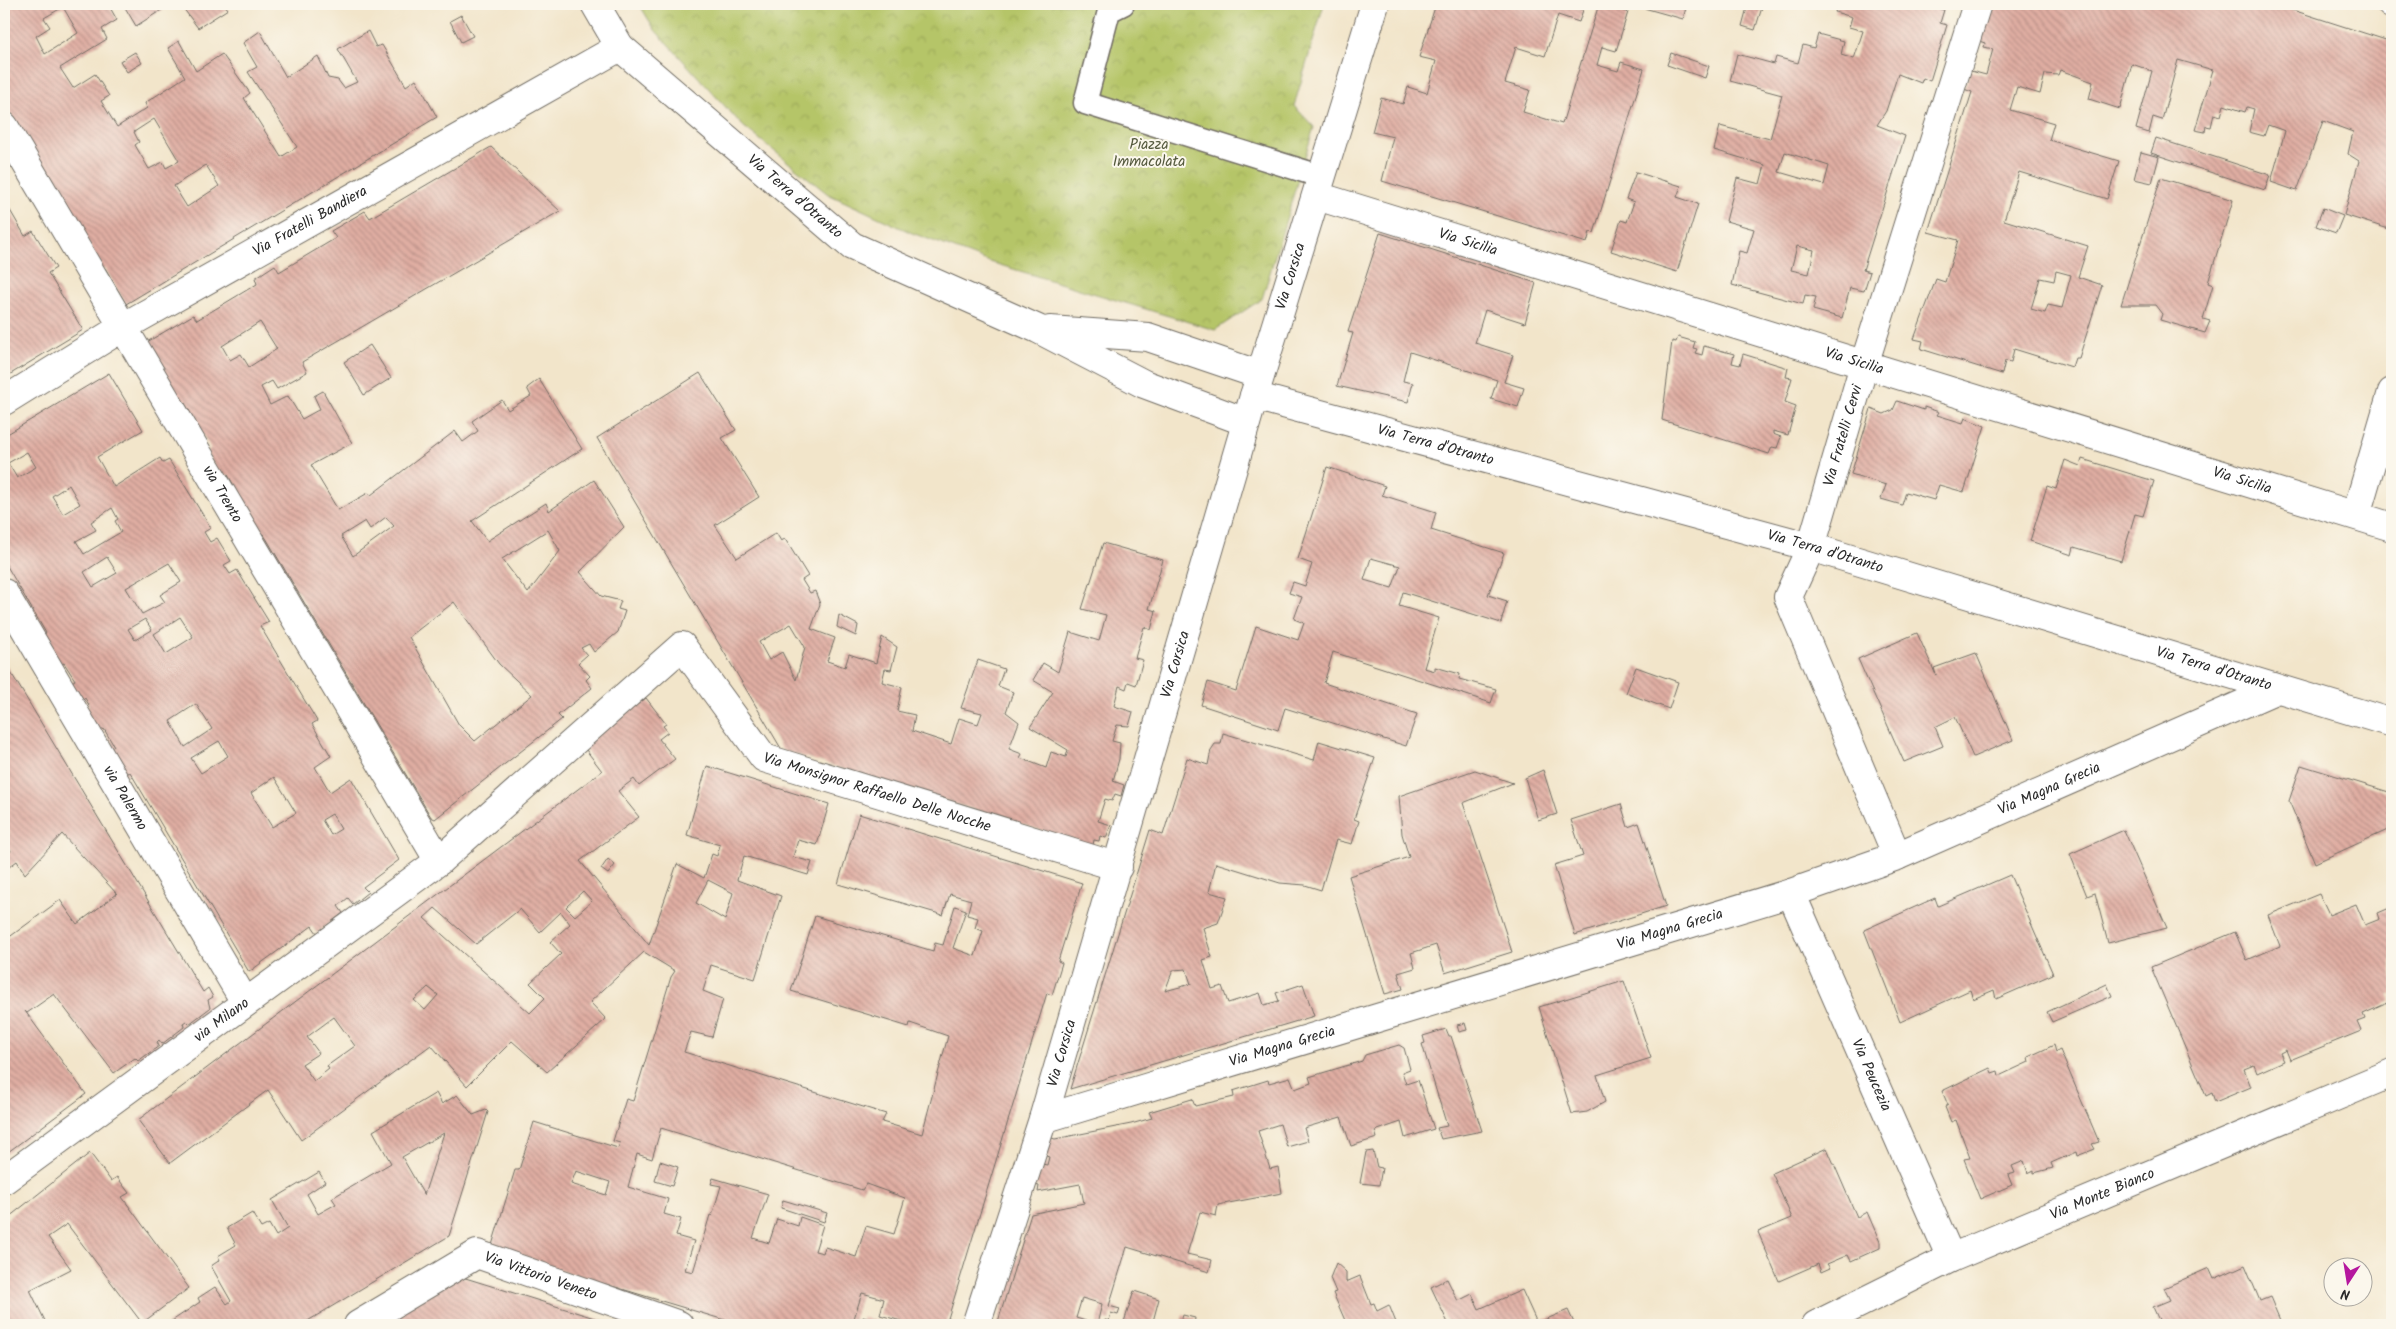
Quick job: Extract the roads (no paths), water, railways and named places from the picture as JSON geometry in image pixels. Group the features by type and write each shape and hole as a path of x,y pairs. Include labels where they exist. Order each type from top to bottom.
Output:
{"street":[{"name":"Via Terra d'Otranto","path":"595,4 620,47 852,246 1038,329 1144,384 1246,422"},
{"name":"Via Corsica","path":"976,1325 1043,1119 1118,867 1246,422 1375,4"},
{"name":"Via Fratelli Cervi","path":"1897,856 1788,597 1811,548 1864,365 1977,4"},
{"name":"Via Fratelli Bandiera","path":"4,401 123,327 620,47"},
{"name":"via Trento","path":"4,126 439,861"},
{"name":"Via Sicilia","path":"1320,186 1864,365 2392,527"},
{"name":"Via Terra d'Otranto","path":"1038,329 1148,337 1257,386 1811,548 2392,723"},
{"path":"2356,516 2392,392"},
{"name":"via Palermo","path":"4,593 245,1002"},
{"name":"Via Monsignor Raffaello Delle Nocche","path":"439,861 682,646 764,758 1118,867"},
{"name":"Via Magna Grecia","path":"1043,1119 1791,893 1897,856 2277,689"},
{"name":"via Milano","path":"4,1180 439,861"},
{"name":"Via Peucezia","path":"1791,893 1951,1258"},
{"name":"Via Monte Bianco","path":"1816,1325 1951,1258 2392,1073"},
{"name":"Via Vittorio Veneto","path":"358,1325 478,1254 679,1325"}],"lane":[{"path":"1123,4 1109,11 1085,103 1320,186"}],"park label":[{"name":"Piazza Immacolata","path":"1149,154"}]}
